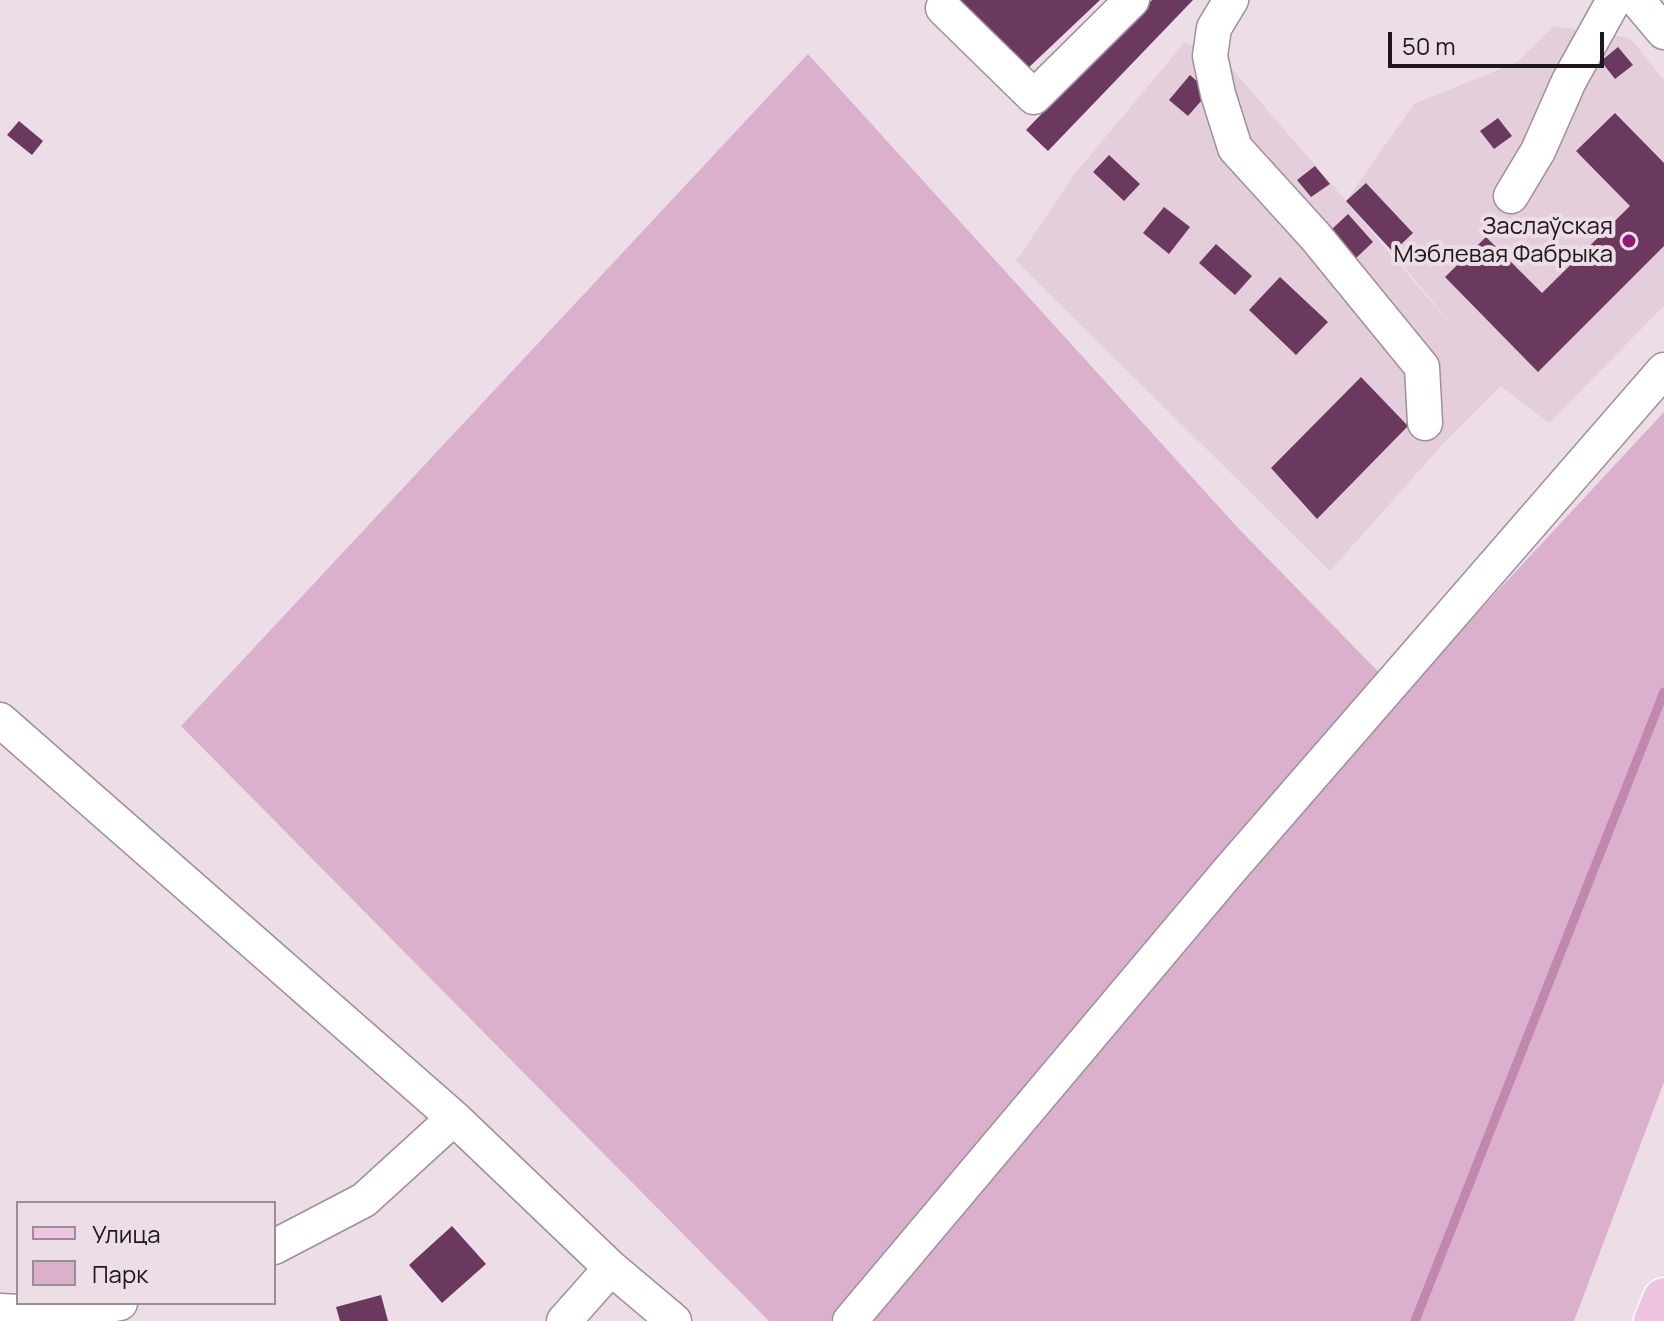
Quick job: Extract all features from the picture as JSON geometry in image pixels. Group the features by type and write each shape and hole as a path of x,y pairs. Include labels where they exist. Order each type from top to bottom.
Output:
{"main road":[{"path":"1655,1321 1664,1299"}],"street":[{"path":"943,8 1034,97 1132,0"},
{"path":"1231,0 1214,28 1210,56 1235,148 1315,236 1422,367 1425,423"},
{"path":"1511,196 1538,151 1569,81 1614,0"},
{"path":"1637,0 1664,32"},
{"path":"850,1321 1228,872 1664,370"},
{"path":"0,720 454,1118 611,1268 674,1321"},
{"path":"276,1246 364,1200 454,1118"},
{"path":"564,1321 611,1268"},
{"path":"0,1311 59,1317 111,1305"}],"shaded area":[{"path":"1554,26 1630,38 1664,80 1664,306 1549,423 1501,386 1443,444 1330,571 1016,261 1073,176 1185,42 1232,69 1346,201 1414,104 1517,62","holes":["1364,222 1393,252 1457,332"]}],"green space":[{"path":"808,54 1239,529 1401,695 1664,412 1664,1082 1574,1321 769,1321 181,726"}],"building":[{"path":"954,0 1100,0 1025,71"},
{"path":"1152,0 1193,0 1048,151 1026,130"},
{"path":"1618,47 1633,65 1615,79 1601,61"},
{"path":"1190,75 1209,92 1188,116 1169,100"},
{"name":"Заслаўская Мэблевая Фабрыка","path":"1615,113 1664,163 1664,246 1538,372 1445,277 1486,237 1542,293 1630,206 1576,151"},
{"path":"1498,118 1512,136 1494,149 1480,131"},
{"path":"19,121 43,141 32,155 7,135"},
{"path":"1109,155 1140,184 1124,201 1093,172"},
{"path":"1315,166 1330,184 1311,197 1297,180"},
{"path":"1366,183 1413,233 1393,252 1346,201"},
{"path":"1164,207 1190,227 1169,254 1143,233"},
{"path":"1348,214 1373,242 1355,259 1330,231"},
{"path":"1216,244 1252,276 1235,295 1199,263"},
{"path":"1280,277 1328,322 1296,355 1249,310"},
{"path":"1361,377 1408,426 1317,519 1271,468"},
{"path":"452,1226 486,1264 442,1303 409,1265"},
{"path":"381,1295 388,1321 340,1321 336,1307"}],"waterway":[{"path":"1415,1321 1664,692"}],"place":[{"name":"Заслаўская Мэблевая Фабрыка","path":"1629,241"}]}
